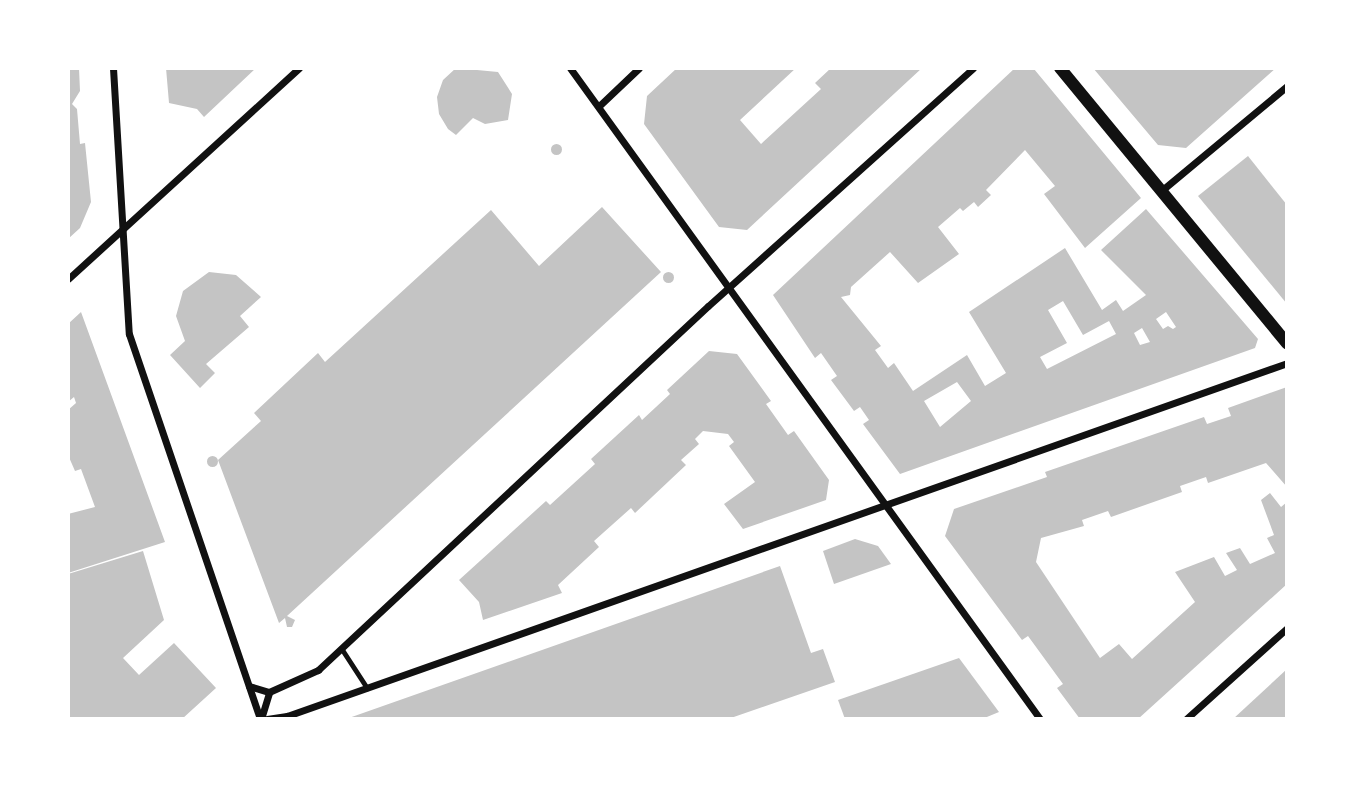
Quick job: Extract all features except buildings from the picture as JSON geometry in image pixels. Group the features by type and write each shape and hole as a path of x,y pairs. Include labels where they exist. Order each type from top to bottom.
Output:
{"street":[{"path":"113,68 126,225 129,334 261,719"},
{"path":"68,278 299,68"},
{"path":"570,68 1040,719"},
{"path":"598,106 639,68"},
{"path":"249,686 269,692 318,670 727,289 973,68"},
{"path":"1060,68 1287,343"},
{"path":"1161,191 1287,86"},
{"path":"267,719 287,716 1287,363"},
{"path":"1186,719 1287,628"},
{"path":"261,719 269,692"}],"lane":[{"path":"341,648 367,688"}]}
